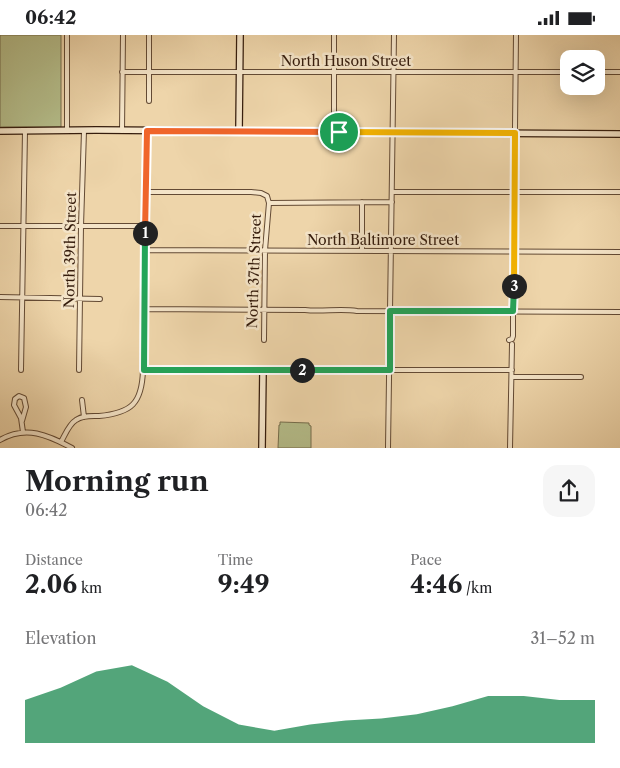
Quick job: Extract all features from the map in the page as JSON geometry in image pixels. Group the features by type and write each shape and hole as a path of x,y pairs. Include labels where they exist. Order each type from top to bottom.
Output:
{"street":[{"path":"67,35 67,131"},
{"path":"122,131 123,35"},
{"path":"149,35 149,101"},
{"path":"239,131 240,35"},
{"path":"334,35 334,132"},
{"path":"388,448 394,35"},
{"path":"510,448 517,73 516,35"},
{"name":"North Huson Street","path":"122,72 560,73"},
{"path":"605,72 620,72"},
{"path":"0,131 620,134"},
{"path":"21,370 25,131"},
{"name":"North 39th Street","path":"79,370 84,131"},
{"path":"61,442 72,423 77,419 124,411 132,406 141,393 144,370 147,131"},
{"path":"146,192 256,192 266,195 269,203 392,203"},
{"path":"392,192 620,192"},
{"path":"362,202 362,251"},
{"name":"North 37th Street","path":"264,340 265,251 269,203"},
{"path":"0,226 145,226"},
{"name":"North Baltimore Street","path":"146,250 620,252"},
{"path":"0,297 100,299"},
{"path":"144,309 620,312"},
{"path":"144,370 512,370"},
{"path":"262,448 264,370"},
{"path":"512,377 581,377"},
{"path":"22,421 14,403 19,396 24,398 26,403 22,421 23,432"},
{"path":"82,399 84,417"},
{"path":"0,440 23,432 45,435 72,448"}],"green space":[{"path":"0,35 61,35 61,127 0,127"},
{"path":"280,422 309,423 311,426 311,448 278,448"}],"route":[{"path":"147,131 339,132 515,133 513,311 390,311 390,370 144,370 147,131"}]}
